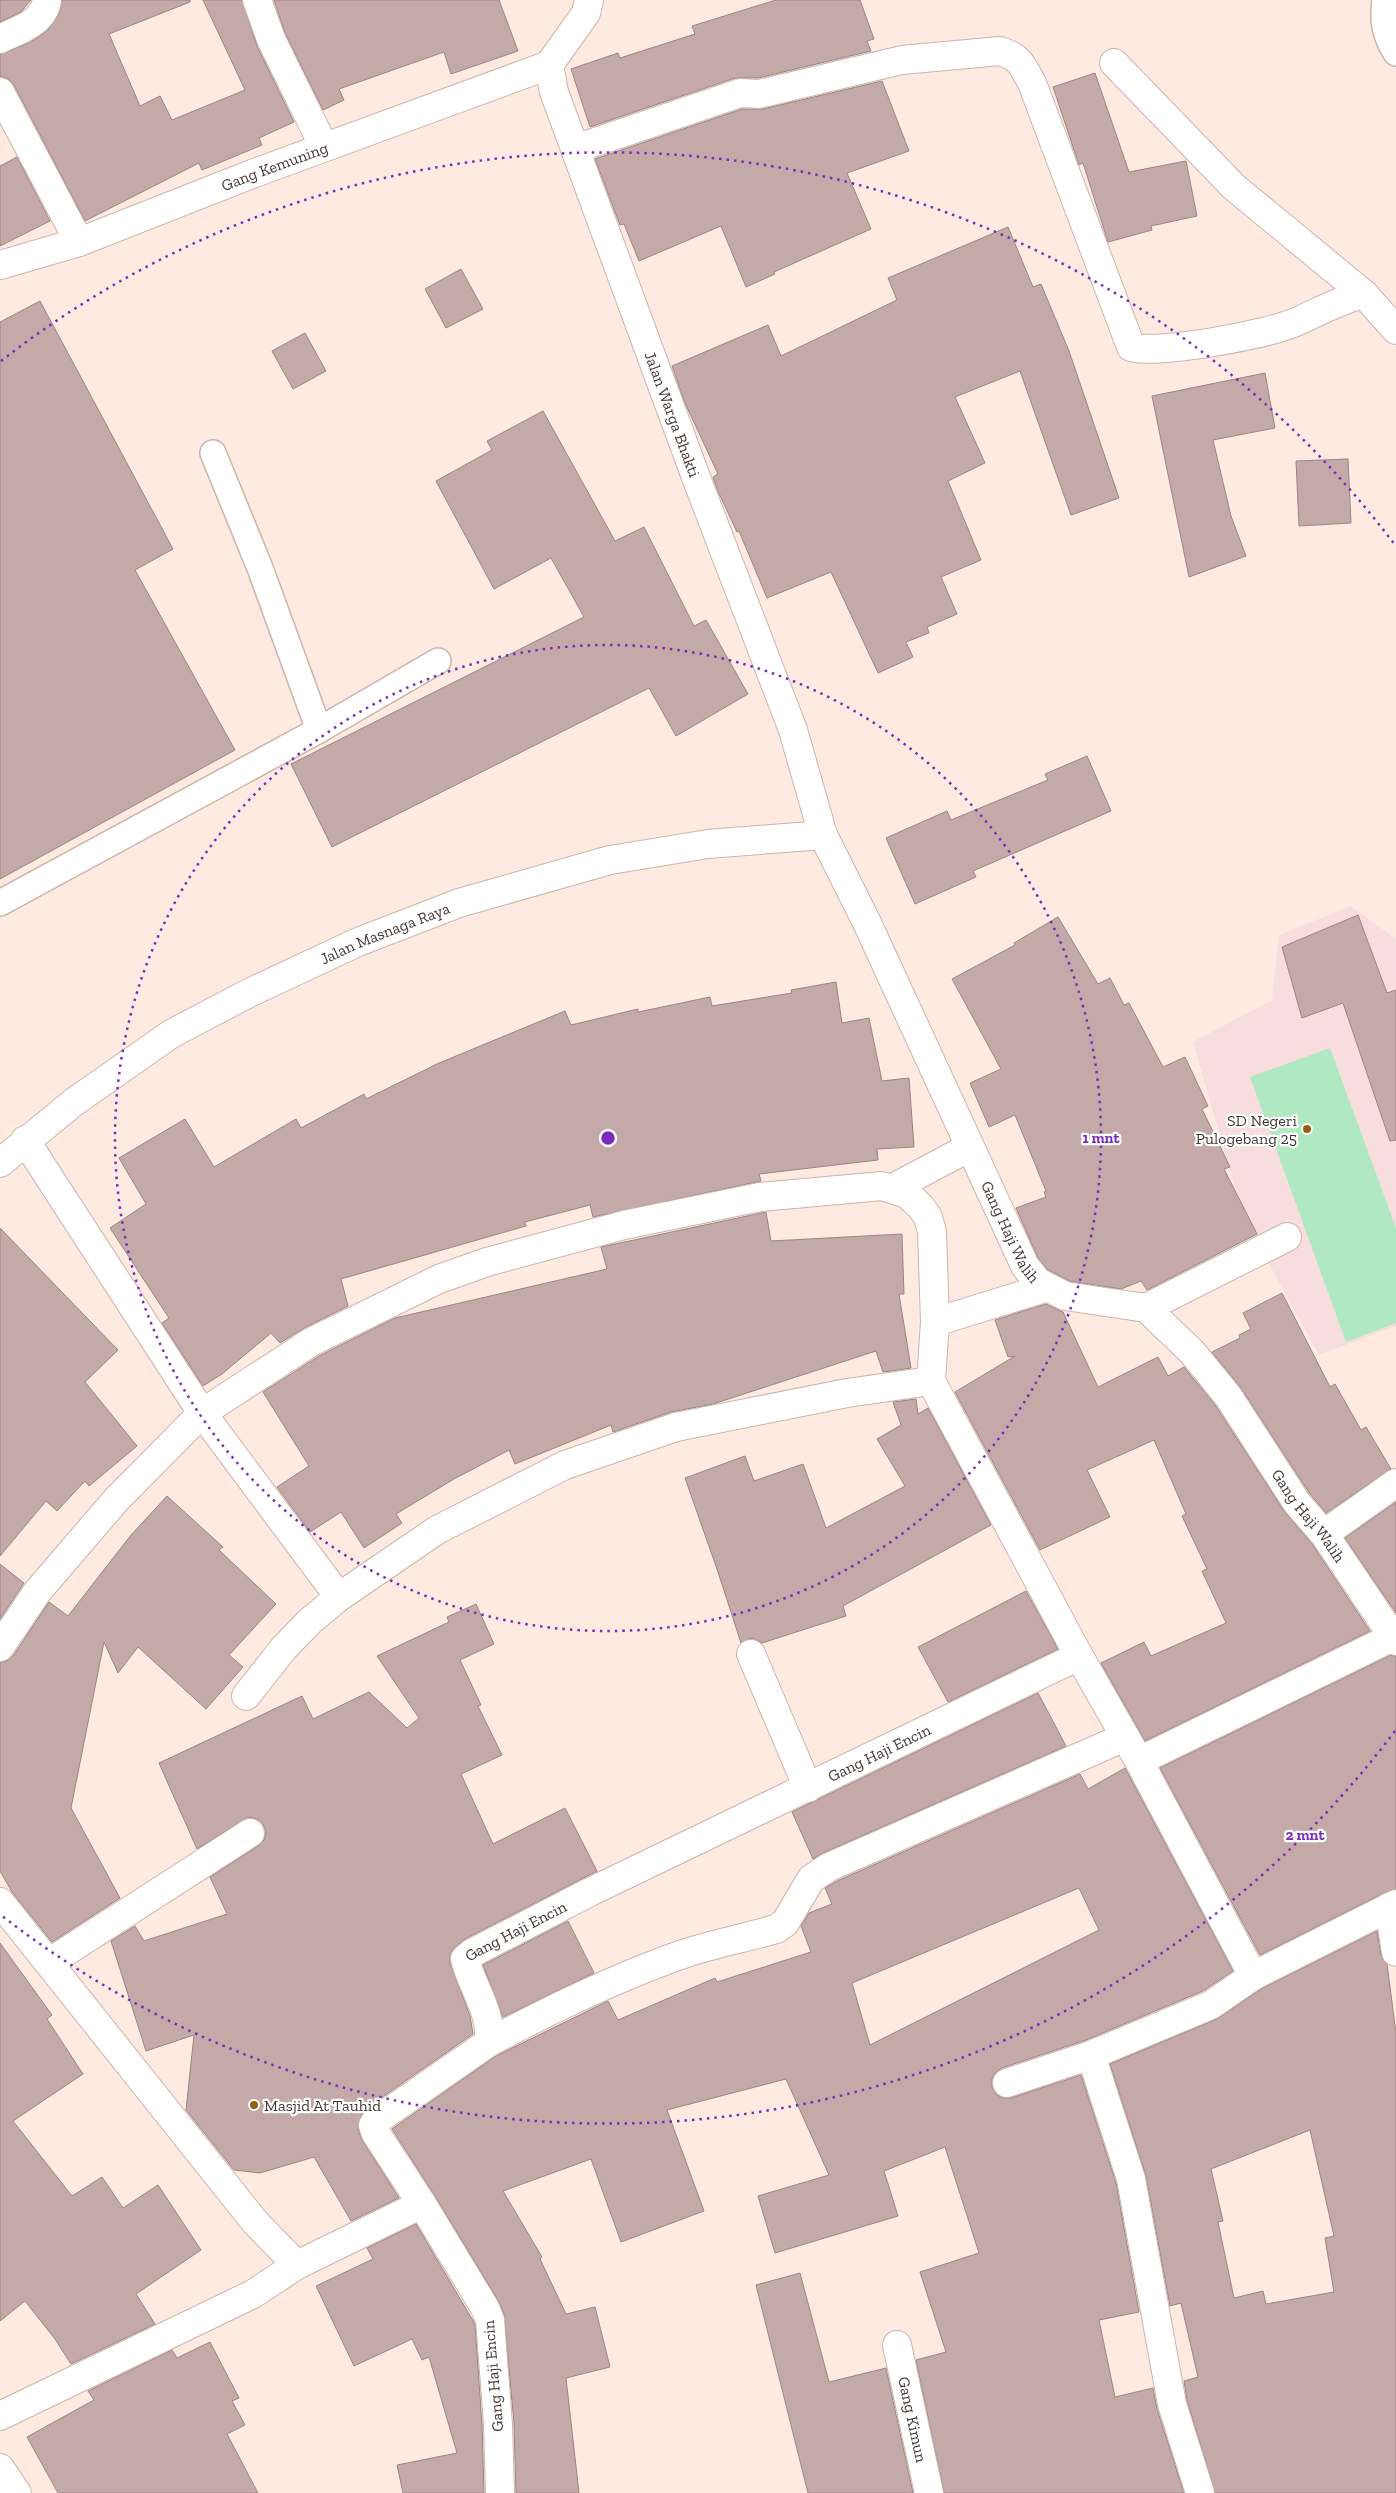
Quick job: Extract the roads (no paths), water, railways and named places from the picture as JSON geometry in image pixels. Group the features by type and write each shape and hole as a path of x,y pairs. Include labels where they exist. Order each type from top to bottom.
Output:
{"street":[{"path":"0,39 38,20 45,11 47,0"},
{"path":"257,0 271,40 324,147"},
{"path":"549,65 586,13 589,0"},
{"path":"575,149 740,93 759,94 902,60 1000,52 1014,55 1022,63 1032,83 1131,347 1143,350 1176,347 1263,332 1296,322 1347,298 1364,294"},
{"path":"1114,63 1234,187 1364,294 1396,330"},
{"name":"Gang Kemuning","path":"0,265 79,242 324,147 549,65"},
{"name":"Jalan Warga Bhakti","path":"549,65 554,92 697,480 793,730 823,835"},
{"path":"0,92 79,242"},
{"name":"Jalan Masnaga Raya","path":"0,1162 74,1102 171,1034 249,993 358,942 458,903 610,860 708,844 823,835"},
{"name":"Gang Haji Walih","path":"823,835 868,925 1025,1266 1033,1278 1045,1288 1065,1296 1146,1308 1192,1352 1228,1396 1297,1503 1324,1534 1395,1639"},
{"path":"25,1140 202,1413 339,1597"},
{"path":"893,1188 970,1147"},
{"path":"0,1647 37,1592 116,1500 202,1413 311,1342 439,1279 487,1262 624,1225 760,1197 882,1186 893,1188 907,1194 921,1207 928,1217 932,1232 935,1322 931,1381 1079,1656 1139,1761 1253,1976"},
{"path":"1146,1308 1287,1237"},
{"path":"935,1322 1045,1288"},
{"path":"246,1696 283,1649 310,1620 339,1597 436,1530 565,1465 676,1427 847,1393 931,1381"},
{"path":"1324,1534 1396,1483"},
{"path":"1139,1761 1395,1639"},
{"path":"751,1654 808,1788"},
{"name":"Gang Haji Encin","path":"500,2493 498,2424 490,2320 485,2308 422,2204 375,2132 373,2125 377,2120 488,2042 488,2020 469,1976 466,1959 472,1953 590,1892 1079,1656"},
{"path":"488,2042 541,2014 612,1981 685,1954 776,1929 785,1923 810,1879 829,1866 1125,1737"},
{"path":"50,1962 250,1833"},
{"path":"0,1902 50,1962 256,2222 297,2265"},
{"path":"1007,2083 1091,2055 1211,2005 1253,1976 1392,1906 1396,1952"},
{"path":"1091,2055 1132,2179 1172,2404 1200,2493"},
{"path":"0,2416 253,2294 297,2265 422,2204"},
{"name":"Gang Kimun","path":"897,2345 929,2493"},
{"path":"0,2468 16,2493"}],"lane":[{"path":"1385,0 1383,24 1387,38 1396,54"},
{"path":"213,453 260,568 318,730"},
{"path":"0,903 318,730 438,661"}],"place":[{"name":"SD Negeri Pulogebang 25","path":"1307,1129"},
{"name":"Masjid At Tauhid","path":"254,2105"}]}
